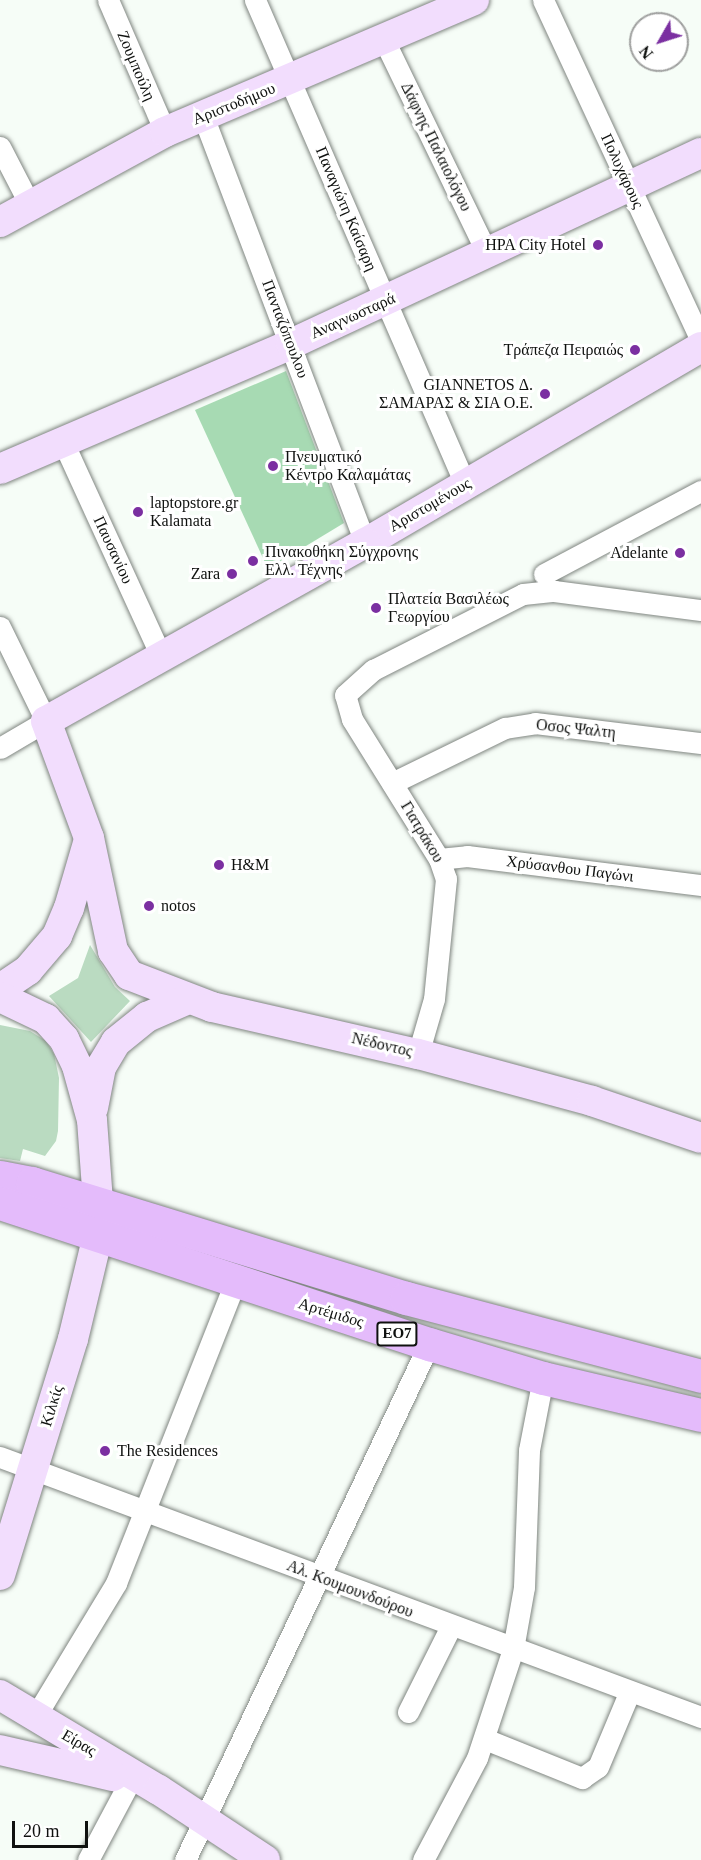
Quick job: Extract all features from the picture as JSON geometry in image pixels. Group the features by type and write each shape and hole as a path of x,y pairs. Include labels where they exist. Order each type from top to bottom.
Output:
{"main road":[{"name":"ΕΟ7","path":"0,1177 98,1202 334,1278 701,1376"},
{"name":"Αρτέμιδος","path":"0,1203 235,1283 429,1344 543,1378 701,1415"}],"street":[{"name":"Ζουμπούλη","path":"108,0 165,132"},
{"name":"Παναγιώτη Καίσαρη","path":"255,0 465,484"},
{"name":"Αριστοδήμου","path":"0,222 165,132 384,40 436,8 474,0"},
{"name":"Πολυχάρους","path":"543,0 701,341"},
{"name":"Δάφνης Παλαιολόγου","path":"384,40 487,254"},
{"name":"Πανταζόπουλου","path":"203,116 365,543"},
{"path":"0,147 30,206"},
{"name":"Αναγνωσταρά","path":"0,469 291,344 701,153"},
{"name":"Αριστομένους","path":"0,748 365,543 701,347"},
{"name":"Παυσανίου","path":"63,442 162,658"},
{"path":"544,574 701,491"},
{"name":"Γιατράκου","path":"418,1054 437,975 446,887 439,859 352,719 345,695 373,670 523,594 554,591 701,610"},
{"path":"0,627 46,721"},
{"name":"Νέδοντος","path":"46,721 89,838 113,951 124,970 188,999 270,1022 418,1054 592,1101 701,1138"},
{"name":"Οσος Ψαλτη","path":"392,783 505,728 535,723 701,743"},
{"path":"0,989 28,969 57,936 69,908 89,838"},
{"name":"Χρύσανθου Παγώνι","path":"439,859 467,856 701,885"},
{"path":"0,997 46,1019 64,1039 77,1066 92,1120"},
{"path":"92,1120 98,1077 116,1042 147,1017 188,999"},
{"name":"Κιλκίς","path":"0,1575 73,1340 98,1235 92,1120"},
{"path":"35,1717 104,1607 147,1512 235,1283"},
{"path":"185,1860 429,1344"},
{"path":"423,1860 485,1739 513,1649 524,1587 529,1450 543,1378"},
{"name":"Αλ. Κουμουνδούρου","path":"0,1457 318,1577 701,1717"},
{"path":"408,1712 451,1626"},
{"path":"485,1739 582,1778 598,1767 630,1692"},
{"name":"Είρας","path":"0,1695 159,1790"},
{"path":"0,1750 81,1766 159,1790 261,1859"},
{"path":"88,1860 130,1781"}],"green space":[{"path":"90,945 115,987 130,1001 91,1042 49,996 78,978"},
{"path":"0,1025 30,1031 46,1041 54,1054 59,1078 58,1131 56,1141 45,1156 23,1149 20,1161 0,1158"}],"building":[{"name":"Πνευματικό Κέντρο Καλαμάτας","path":"286,371 344,523 268,569 195,410"}],"place":[{"name":"HPA City Hotel","path":"598,245"},
{"name":"Τράπεζα Πειραιώς","path":"635,350"},
{"name":"GIANNETOS Δ. ΣΑΜΑΡΑΣ & ΣΙΑ Ο.Ε.","path":"545,394"},
{"name":"Πνευματικό Κέντρο Καλαμάτας","path":"273,466"},
{"name":"laptopstore.gr Kalamata","path":"138,512"},
{"name":"Adelante","path":"680,553"},
{"name":"Πινακοθήκη Σύγχρονης Ελλ. Τέχνης","path":"253,561"},
{"name":"Zara","path":"232,574"},
{"name":"Πλατεία Βασιλέως Γεωργίου","path":"376,608"},
{"name":"H&M","path":"219,865"},
{"name":"notos","path":"149,906"},
{"name":"The Residences","path":"105,1451"}]}
